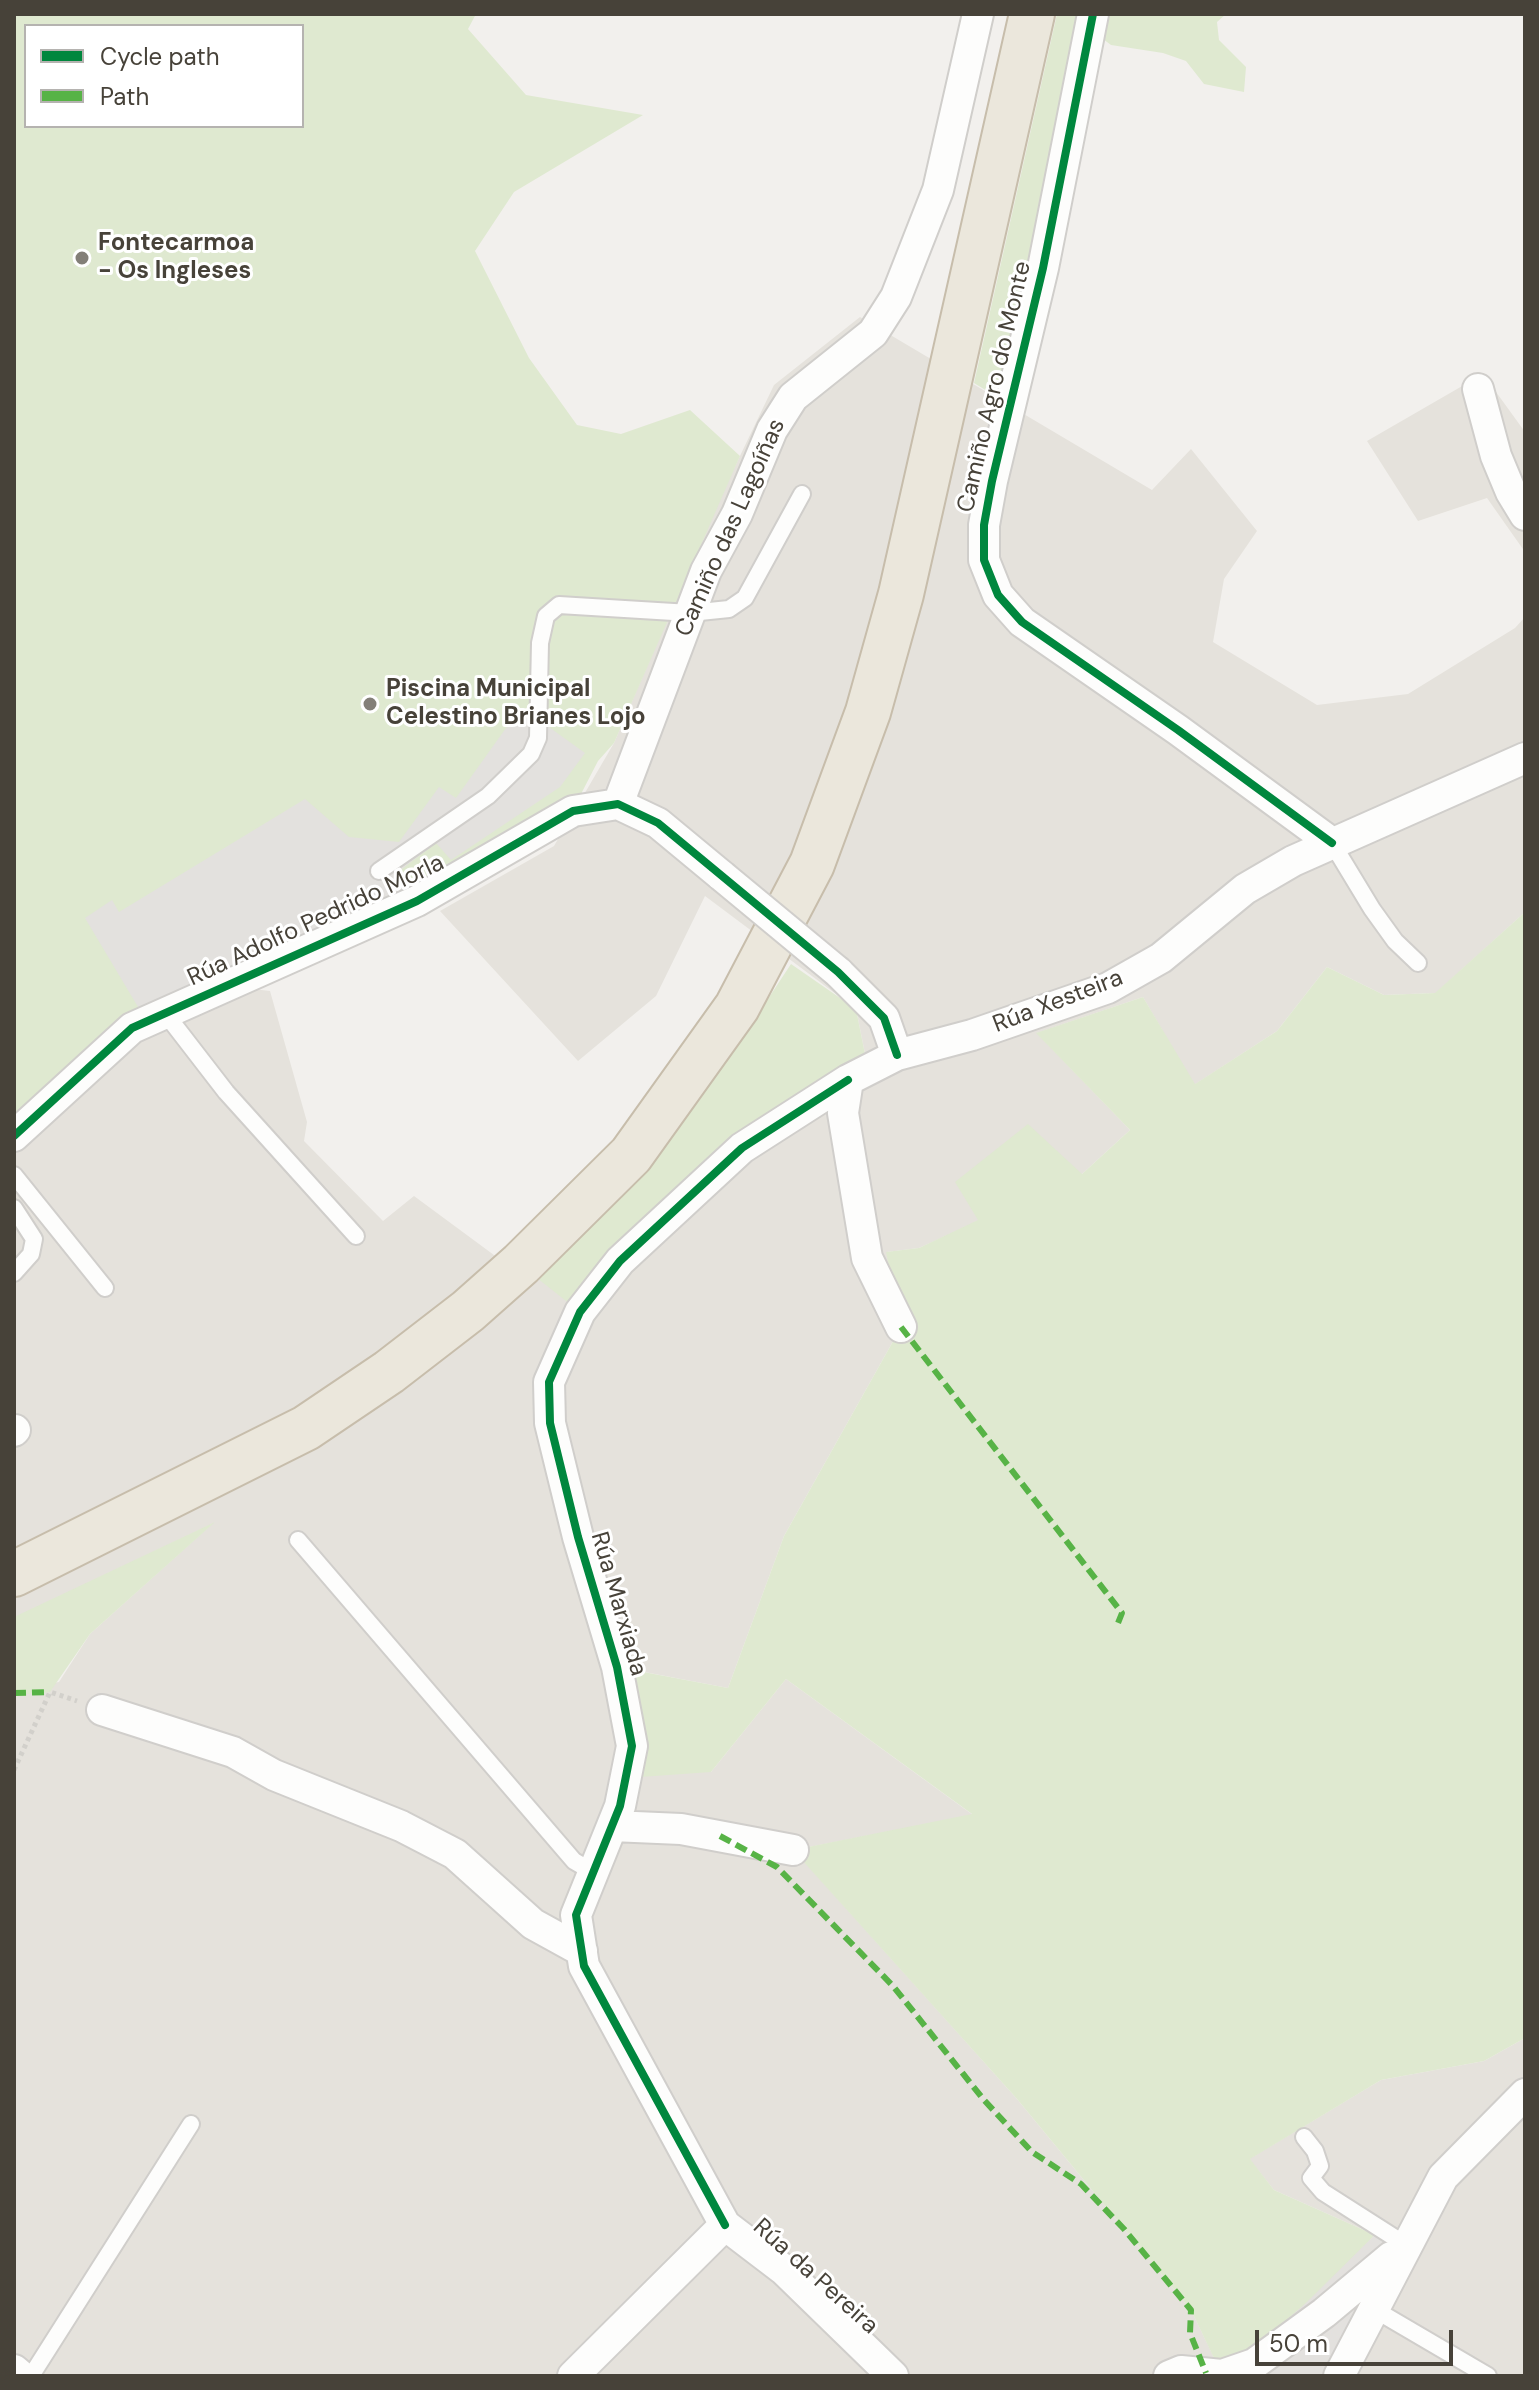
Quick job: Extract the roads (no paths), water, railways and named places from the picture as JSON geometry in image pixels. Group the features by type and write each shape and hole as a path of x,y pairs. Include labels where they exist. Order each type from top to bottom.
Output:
{"highway":[{"path":"14,1574 306,1428 423,1346 521,1264 631,1155 737,1007 812,864 868,712 901,594 1032,14"}],"street":[{"name":"Camiño das Lagoíñas","path":"618,804 690,613 772,430 793,397 873,333 896,297 938,190 978,14"},
{"name":"Camiño Agro do Monte","path":"1093,14 1043,268 992,481 984,525 984,560 998,595 1022,622 1178,730 1332,843"},
{"path":"1478,389 1496,456 1525,515"},
{"name":"Rúa Xesteira","path":"848,1080 897,1055 972,1035 1108,988 1161,958 1245,889 1332,843 1525,758"},
{"path":"618,804 658,823 838,972 884,1018 897,1055"},
{"name":"Rúa Adolfo Pedrido Morla","path":"14,1136 132,1028 417,901 573,811 618,804"},
{"path":"848,1080 843,1113 867,1258 901,1327"},
{"name":"Rúa Marxiada","path":"725,2225 584,1966 576,1915 620,1806 632,1746 617,1667 578,1537 550,1423 549,1382 580,1312 620,1261 742,1148 848,1080"},
{"path":"102,1710 233,1752 274,1775 401,1826 455,1854 533,1924 582,1951"},
{"path":"612,1826 681,1829 793,1850"},
{"path":"1339,2376 1443,2177 1525,2094"},
{"name":"Rúa da Pereira","path":"573,2376 725,2225 784,2270 893,2376"},
{"path":"1169,2376 1181,2371 1222,2375 1257,2370 1406,2245"},
{"path":"14,2370 21,2376"}],"lane":[{"path":"379,871 488,796 531,754 538,738 540,643 546,616 559,605 690,613 729,609 745,598 802,494"},
{"path":"1332,843 1372,909 1395,941 1418,963"},
{"path":"165,1013 226,1092 356,1236"},
{"path":"14,1175 105,1288"},
{"path":"14,1208 34,1239 31,1254 14,1273"},
{"path":"298,1540 574,1861 593,1872"},
{"path":"31,2376 191,2124"},
{"path":"1304,2137 1315,2151 1320,2166 1311,2178 1323,2192 1406,2245"},
{"path":"1372,2308 1488,2376"}],"place":[{"name":"Fontecarmoa - Os Ingleses","path":"82,258"},
{"name":"Piscina Municipal Celestino Brianes Lojo","path":"370,704"}]}
